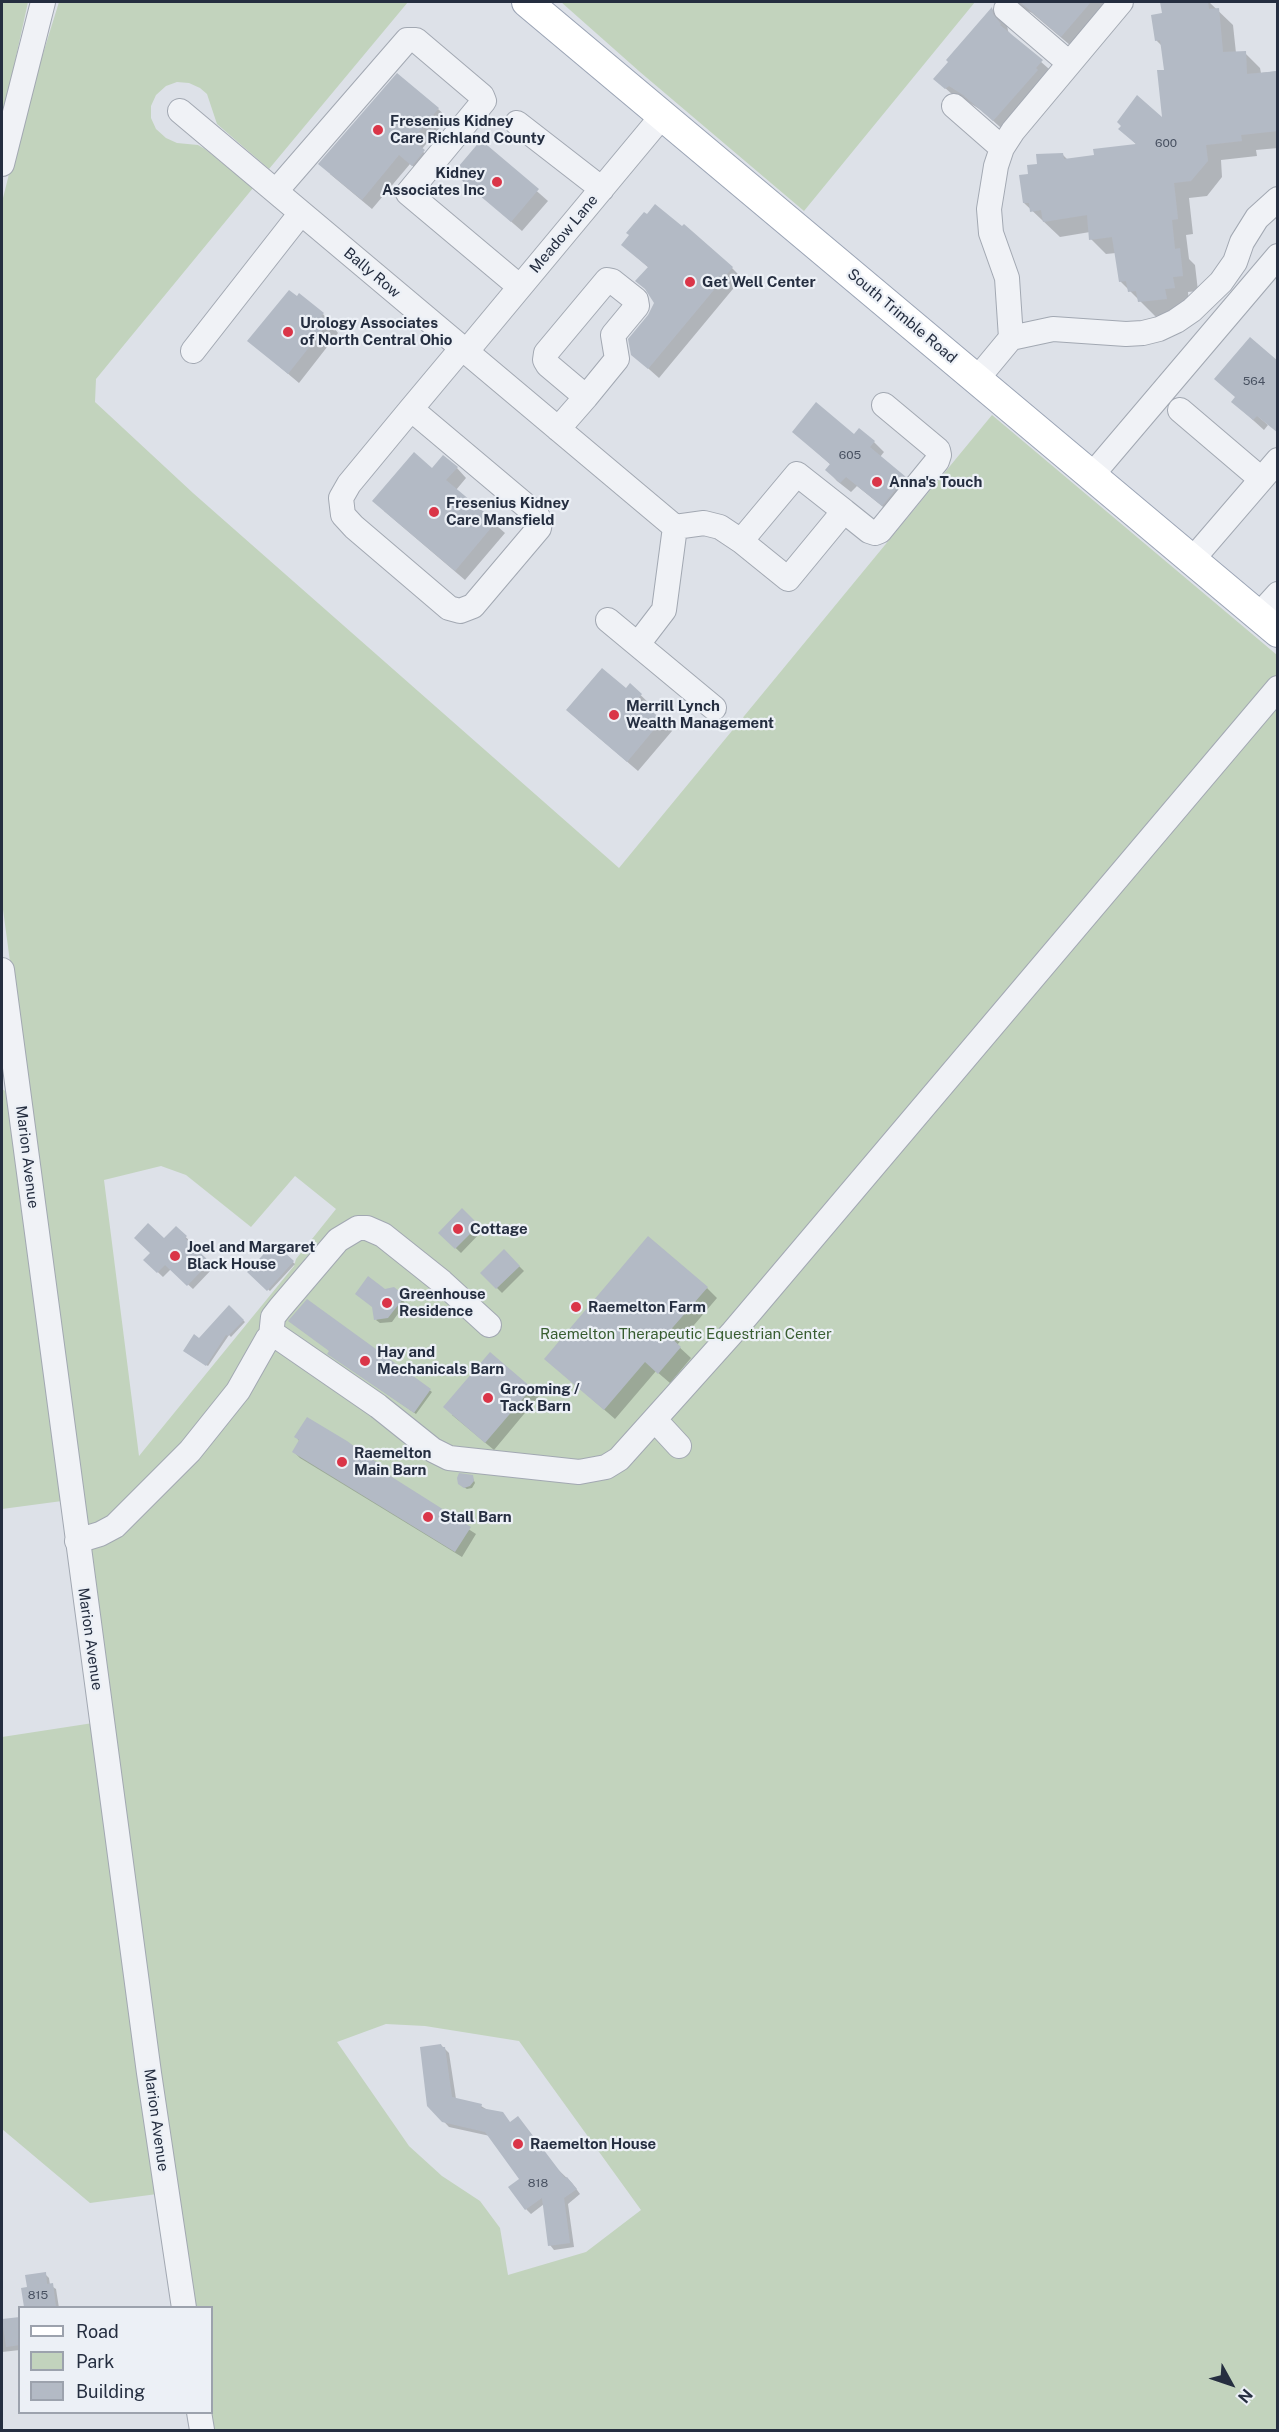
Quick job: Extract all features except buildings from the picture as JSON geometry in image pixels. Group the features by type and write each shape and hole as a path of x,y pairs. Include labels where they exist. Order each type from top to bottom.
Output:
{"main road":[{"name":"South Trimble Road","path":"527,2 1268,624"}],"street":[{"path":"2,164 43,2"},
{"path":"1011,338 1007,278 991,233 989,209 991,185 1002,148 1013,131 1120,2"},
{"path":"1006,9 1069,63"},
{"path":"276,191 407,40 416,40 482,96 484,101 408,193 520,287"},
{"path":"954,106 1002,148"},
{"name":"Bally Row","path":"180,111 675,528"},
{"name":"Meadow Lane","path":"411,409 537,515 540,522 539,528 473,606 460,611 449,608 354,527 343,515 341,498 349,484 411,409 520,287 663,115"},
{"path":"518,123 602,189"},
{"path":"977,379 1011,338 1053,329 1143,333 1176,321 1192,310 1221,282 1257,218 1278,199"},
{"path":"193,351 301,213"},
{"path":"1092,476 1278,256"},
{"path":"558,429 586,397 617,359 613,335 637,306 636,300 612,280 607,280 546,353 545,360 548,365 586,397"},
{"path":"741,541 797,474 869,531 875,533 880,531 937,460 939,454 938,450 884,405"},
{"path":"1180,410 1261,479"},
{"path":"1192,560 1278,460"},
{"path":"638,644 664,610 675,528 704,523 720,527 788,579 844,511"},
{"path":"1268,624 1278,594"},
{"path":"608,620 714,708"},
{"path":"271,1336 279,1336 378,1406 433,1450 449,1458 579,1472 606,1467 619,1459 733,1332 1278,688"},
{"name":"Marion Avenue","path":"2,970 144,2038 184,2306"},
{"path":"77,1541 100,1534 115,1526 190,1451 238,1391 271,1336 273,1317 338,1240 358,1228 367,1228 383,1235 442,1282 489,1325"},
{"path":"655,1420 679,1446"},
{"path":"199,2414 202,2430"}],"green space":[{"path":"2,2 28,2 2,121"},
{"name":"Raemelton Therapeutic Equestrian Center","path":"59,2 408,2 269,169 217,124 207,94 200,88 189,83 177,82 166,86 156,95 151,106 151,118 156,129 166,138 177,143 198,145 205,149 253,188 96,379 95,402 193,493 619,868 992,415 1277,655 1277,2430 212,2430 210,2414 213,2414 213,2306 193,2306 175,2192 2,902 2,202 23,118","holes":["161,1166 186,1175 251,1227 295,1176 336,1209 296,1259 294,1266 139,1456 104,1180","386,2024 425,2026 519,2041 641,2210 586,2252 508,2275 500,2228 480,2201 442,2176 409,2146 337,2042"]},
{"path":"561,2 975,2 804,211"},
{"path":"2,1089 7,1092 62,1501 2,1509"},
{"path":"93,1723 157,2194 90,2203 2,2129 2,1737"}],"place":[{"name":"Fresenius Kidney Care Richland County","path":"378,130"},
{"name":"Kidney Associates Inc","path":"497,182"},
{"name":"Get Well Center","path":"690,282"},
{"name":"Urology Associates of North Central Ohio","path":"288,332"},
{"name":"Anna's Touch","path":"877,482"},
{"name":"Fresenius Kidney Care Mansfield","path":"434,512"},
{"name":"Merrill Lynch Wealth Management","path":"614,715"},
{"name":"Cottage","path":"458,1229"},
{"name":"Joel and Margaret Black House","path":"175,1256"},
{"name":"Greenhouse Residence","path":"387,1303"},
{"name":"Raemelton Farm","path":"576,1307"},
{"name":"Hay and Mechanicals Barn","path":"365,1361"},
{"name":"Grooming / Tack Barn","path":"488,1398"},
{"name":"Raemelton Main Barn","path":"342,1462"},
{"name":"Stall Barn","path":"428,1517"},
{"name":"Raemelton House","path":"518,2144"}]}
